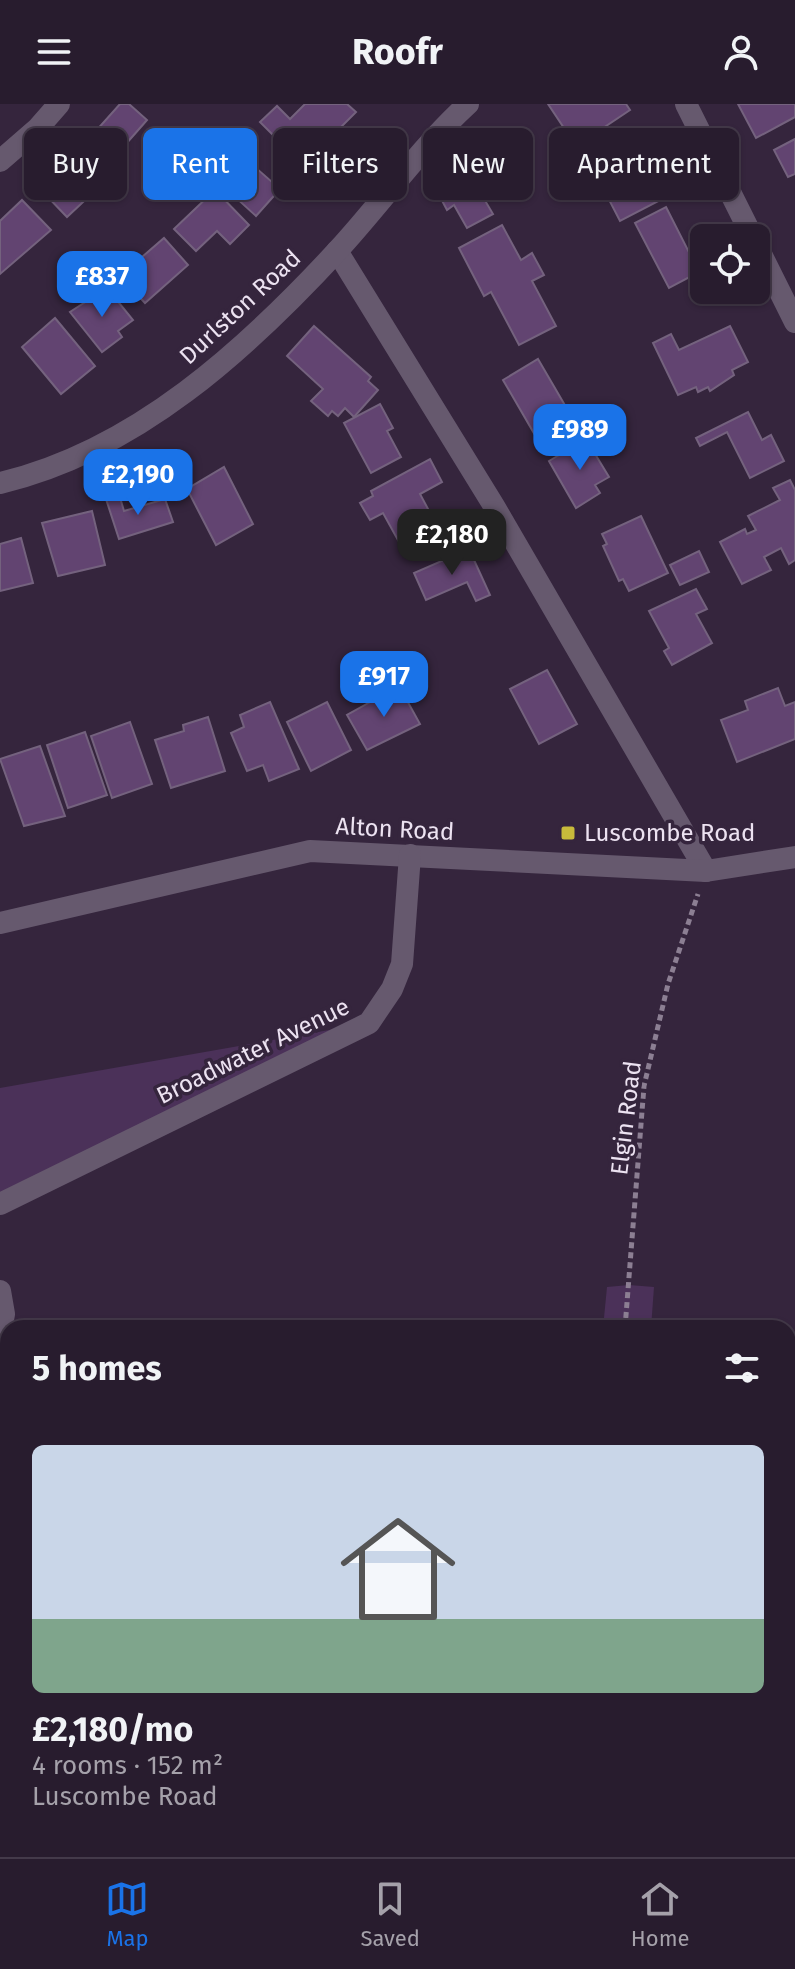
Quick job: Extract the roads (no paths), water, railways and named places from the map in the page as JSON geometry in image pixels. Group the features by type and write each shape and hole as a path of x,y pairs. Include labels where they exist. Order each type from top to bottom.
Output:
{"street":[{"path":"0,161 38,128 59,104"},
{"name":"Durlston Road","path":"0,483 33,475 122,435 192,388 337,251 468,104"},
{"path":"686,104 746,224"},
{"path":"337,251 494,506 706,871"},
{"path":"770,272 795,322"},
{"name":"Alton Road","path":"0,923 310,851 706,871 795,857"},
{"name":"Broadwater Avenue","path":"0,1204 369,1023 392,989 402,964 410,855"},
{"path":"0,1291 3,1320"}],"place":[{"name":"Luscombe Road","path":"568,833"}]}
